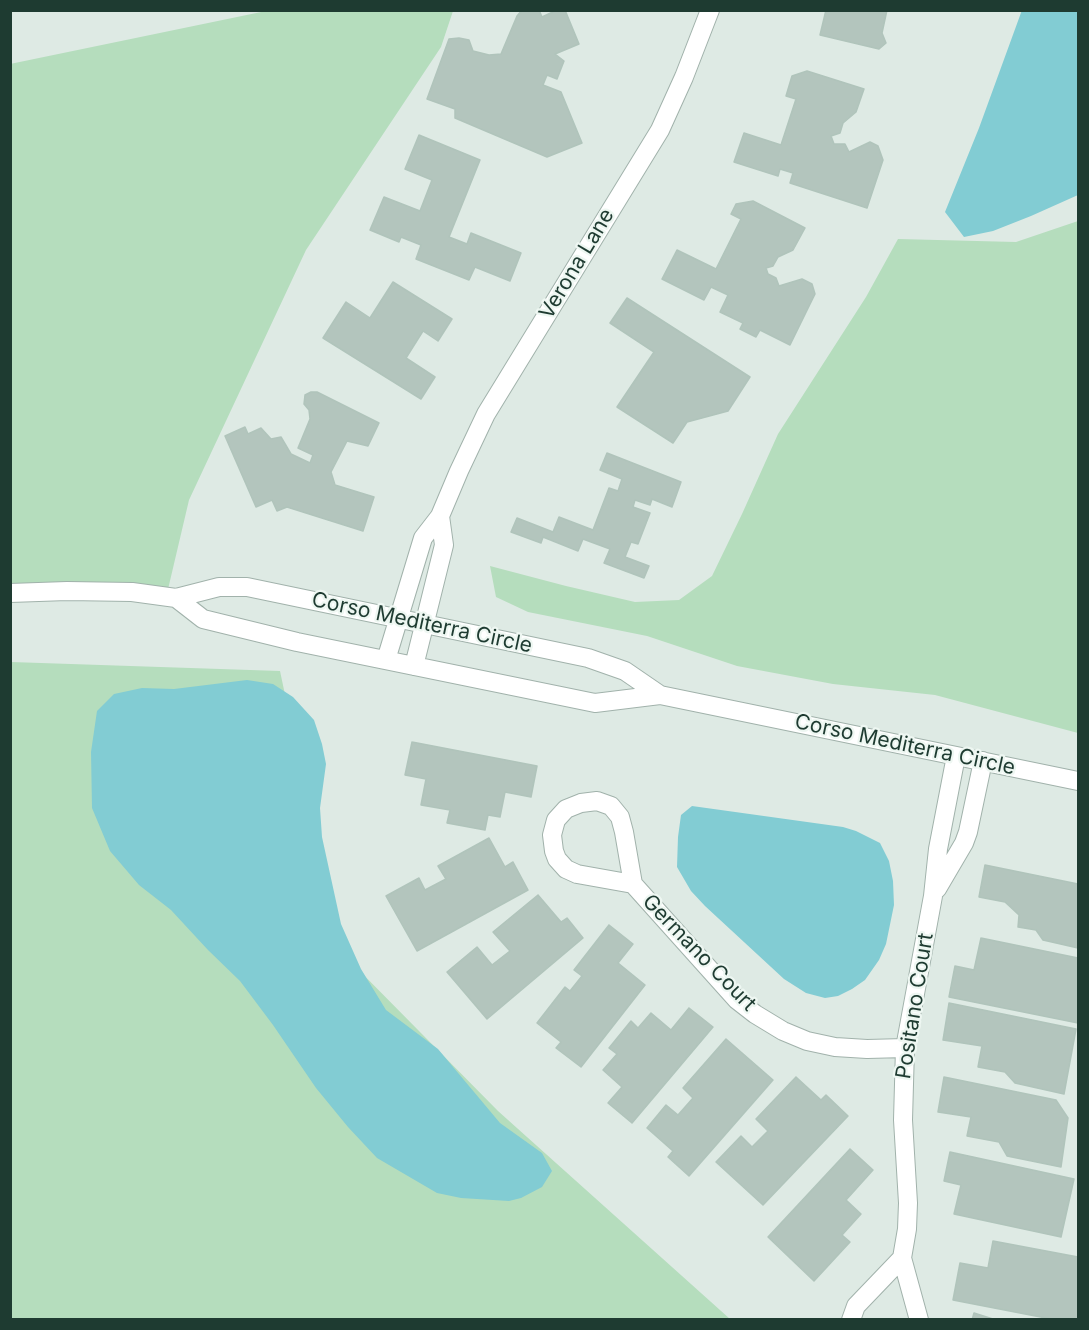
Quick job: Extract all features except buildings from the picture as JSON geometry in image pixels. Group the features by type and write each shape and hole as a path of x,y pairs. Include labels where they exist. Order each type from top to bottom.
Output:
{"street":[{"name":"Verona Lane","path":"386,660 423,538 440,516 486,414 660,130 710,10"},
{"path":"414,666 444,545 440,516"},
{"name":"Corso Mediterra Circle","path":"10,593 132,592 176,598 219,587 247,587 588,658 625,671 660,695"},
{"name":"Corso Mediterra Circle","path":"176,598 203,619 297,642 595,703 660,695 1078,781"},
{"name":"Positano Court","path":"920,1320 902,1258 907,1229 908,1203 903,1120 905,1048 956,756"},
{"path":"933,896 964,843 983,761"},
{"name":"Germano Court","path":"633,884 577,874 566,869 557,859 552,835 556,820 566,808 581,802 597,801 610,806 620,817 633,884 737,1000 769,1023 807,1041 835,1047 905,1048"},
{"path":"850,1320 856,1306 902,1258"}],"green space":[{"path":"266,11 453,11 441,47 306,250 189,500 165,602 11,592 10,64"},
{"path":"1078,221 1078,733 935,695 833,684 737,666 647,636 528,612 496,597 490,566 635,602 679,600 712,576 778,434 866,297 898,239 1016,242"},
{"path":"11,662 280,671 339,950 498,1111 730,1319 11,1320"}],"water":[{"path":"1022,10 1078,11 1078,195 993,231 964,237 945,212 979,128"},
{"path":"247,680 273,684 293,697 314,720 326,764 320,808 322,837 341,924 361,969 386,1010 438,1049 500,1123 542,1153 552,1171 542,1187 521,1198 509,1201 461,1198 437,1193 377,1158 316,1088 240,981 171,910 139,885 110,851 92,808 91,752 97,711 114,694 142,688 174,689"},
{"path":"692,806 843,827 880,843 889,861 894,905 886,944 879,960 865,980 838,996 825,998 806,993 784,979 705,906 691,891 677,867 681,815"}]}
